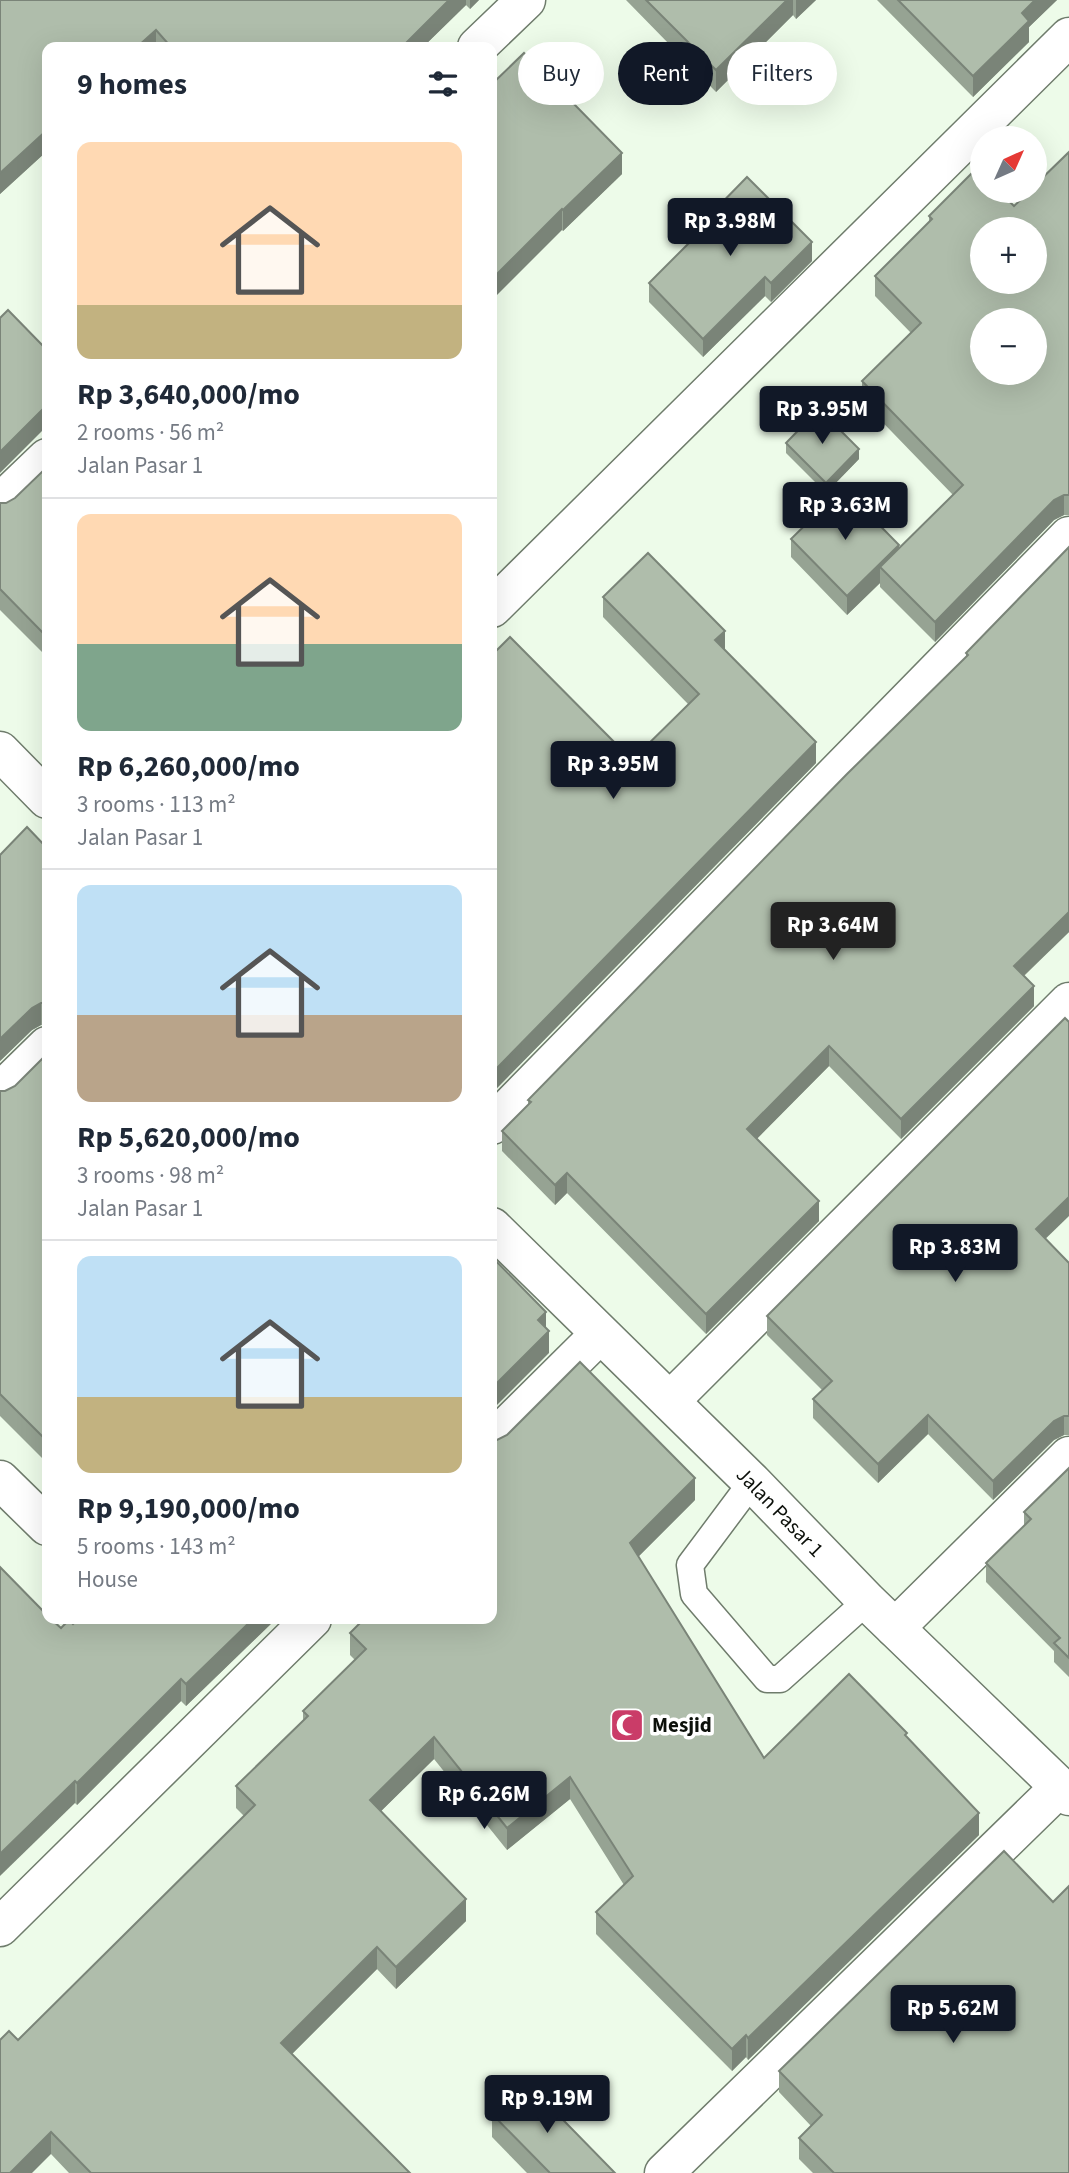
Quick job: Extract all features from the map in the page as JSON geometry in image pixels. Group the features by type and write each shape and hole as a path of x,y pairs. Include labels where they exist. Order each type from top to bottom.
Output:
{"street":[{"path":"482,42 526,0"},
{"path":"497,603 1069,37"},
{"path":"0,503 42,463"},
{"path":"497,1120 1069,536"},
{"path":"3,760 42,795"},
{"path":"670,1401 1069,1002"},
{"path":"0,1092 42,1050"},
{"name":"Jalan Pasar 1","path":"497,1232 752,1482 867,1601 1064,1792"},
{"path":"497,1436 600,1335"},
{"path":"895,1628 1069,1456"},
{"path":"0,1480 42,1521"},
{"path":"0,1927 307,1624"},
{"path":"664,2173 1064,1792"}],"lane":[{"path":"752,1482 690,1565 694,1594 767,1679 780,1679 867,1601"}],"building":[{"path":"0,0 449,0 407,42 167,42 156,30 143,42 42,42 42,135 0,173"},
{"path":"646,0 787,0 744,42 727,42 727,59 716,70 713,67 713,42 688,42"},
{"path":"898,0 1035,0 1022,13 1029,21 973,76"},
{"path":"518,59 518,105 575,105 622,153 497,274 497,79"},
{"path":"1069,152 1069,495 1054,500 935,622 880,567 963,485 862,381 921,323 875,276 932,219 929,216 970,175 970,203 1011,203 1014,206 1017,203 1047,203 1047,173"},
{"path":"747,177 812,242 771,283 765,277 703,339 649,283 710,222 706,219"},
{"path":"8,310 42,345 42,410 0,452 0,318"},
{"path":"819,409 859,449 826,483 786,443"},
{"path":"42,472 42,632 0,589 0,503 15,498"},
{"path":"843,488 899,545 847,596 791,539"},
{"path":"1069,547 1069,912 1014,966 1034,986 901,1119 829,1046 747,1129 819,1201 706,1314 567,1173 555,1185 502,1131 531,1102 528,1100 847,774 968,655 966,653"},
{"path":"648,553 725,631 715,640 816,742 497,1068 497,650 510,637 632,760 699,694 603,597"},
{"path":"27,827 42,843 42,1003 32,1008 0,1039 0,855"},
{"path":"1065,1018 1069,1022 1069,1197 1036,1229 1069,1263 1069,1416 1054,1421 993,1481 928,1415 878,1464 813,1399 832,1381 767,1316"},
{"path":"42,1059 42,1436 0,1394 0,1091 15,1086"},
{"path":"497,1262 546,1312 538,1320 549,1331 497,1383"},
{"path":"580,1362 695,1478 630,1543 764,1758 849,1674 979,1813 748,2038 746,2035 732,2049 596,1912 633,1876 570,1777 507,1828 434,1737 370,1800 466,1899 396,1967 377,1947 281,2043 410,2173 91,2173 51,2132 10,2173 0,2173 0,2040 9,2031 18,2040 255,1805 236,1786 308,1716 303,1711 366,1649 350,1633 359,1624 497,1624 497,1440 507,1435"},
{"path":"1069,1468 1069,1658 1054,1643 1060,1638 986,1563 1031,1519 1024,1512"},
{"path":"0,1567 42,1610 42,1624 57,1624 61,1628 65,1624 248,1624 186,1684 181,1679 77,1783 75,1781 0,1854"},
{"path":"1004,1851 1053,1902 1069,1886 1069,2173 834,2173 799,2138 822,2115 779,2071"},
{"path":"526,2082 615,2173 550,2173 492,2114"}],"place":[{"name":"Mesjid","path":"627,1725"}]}
